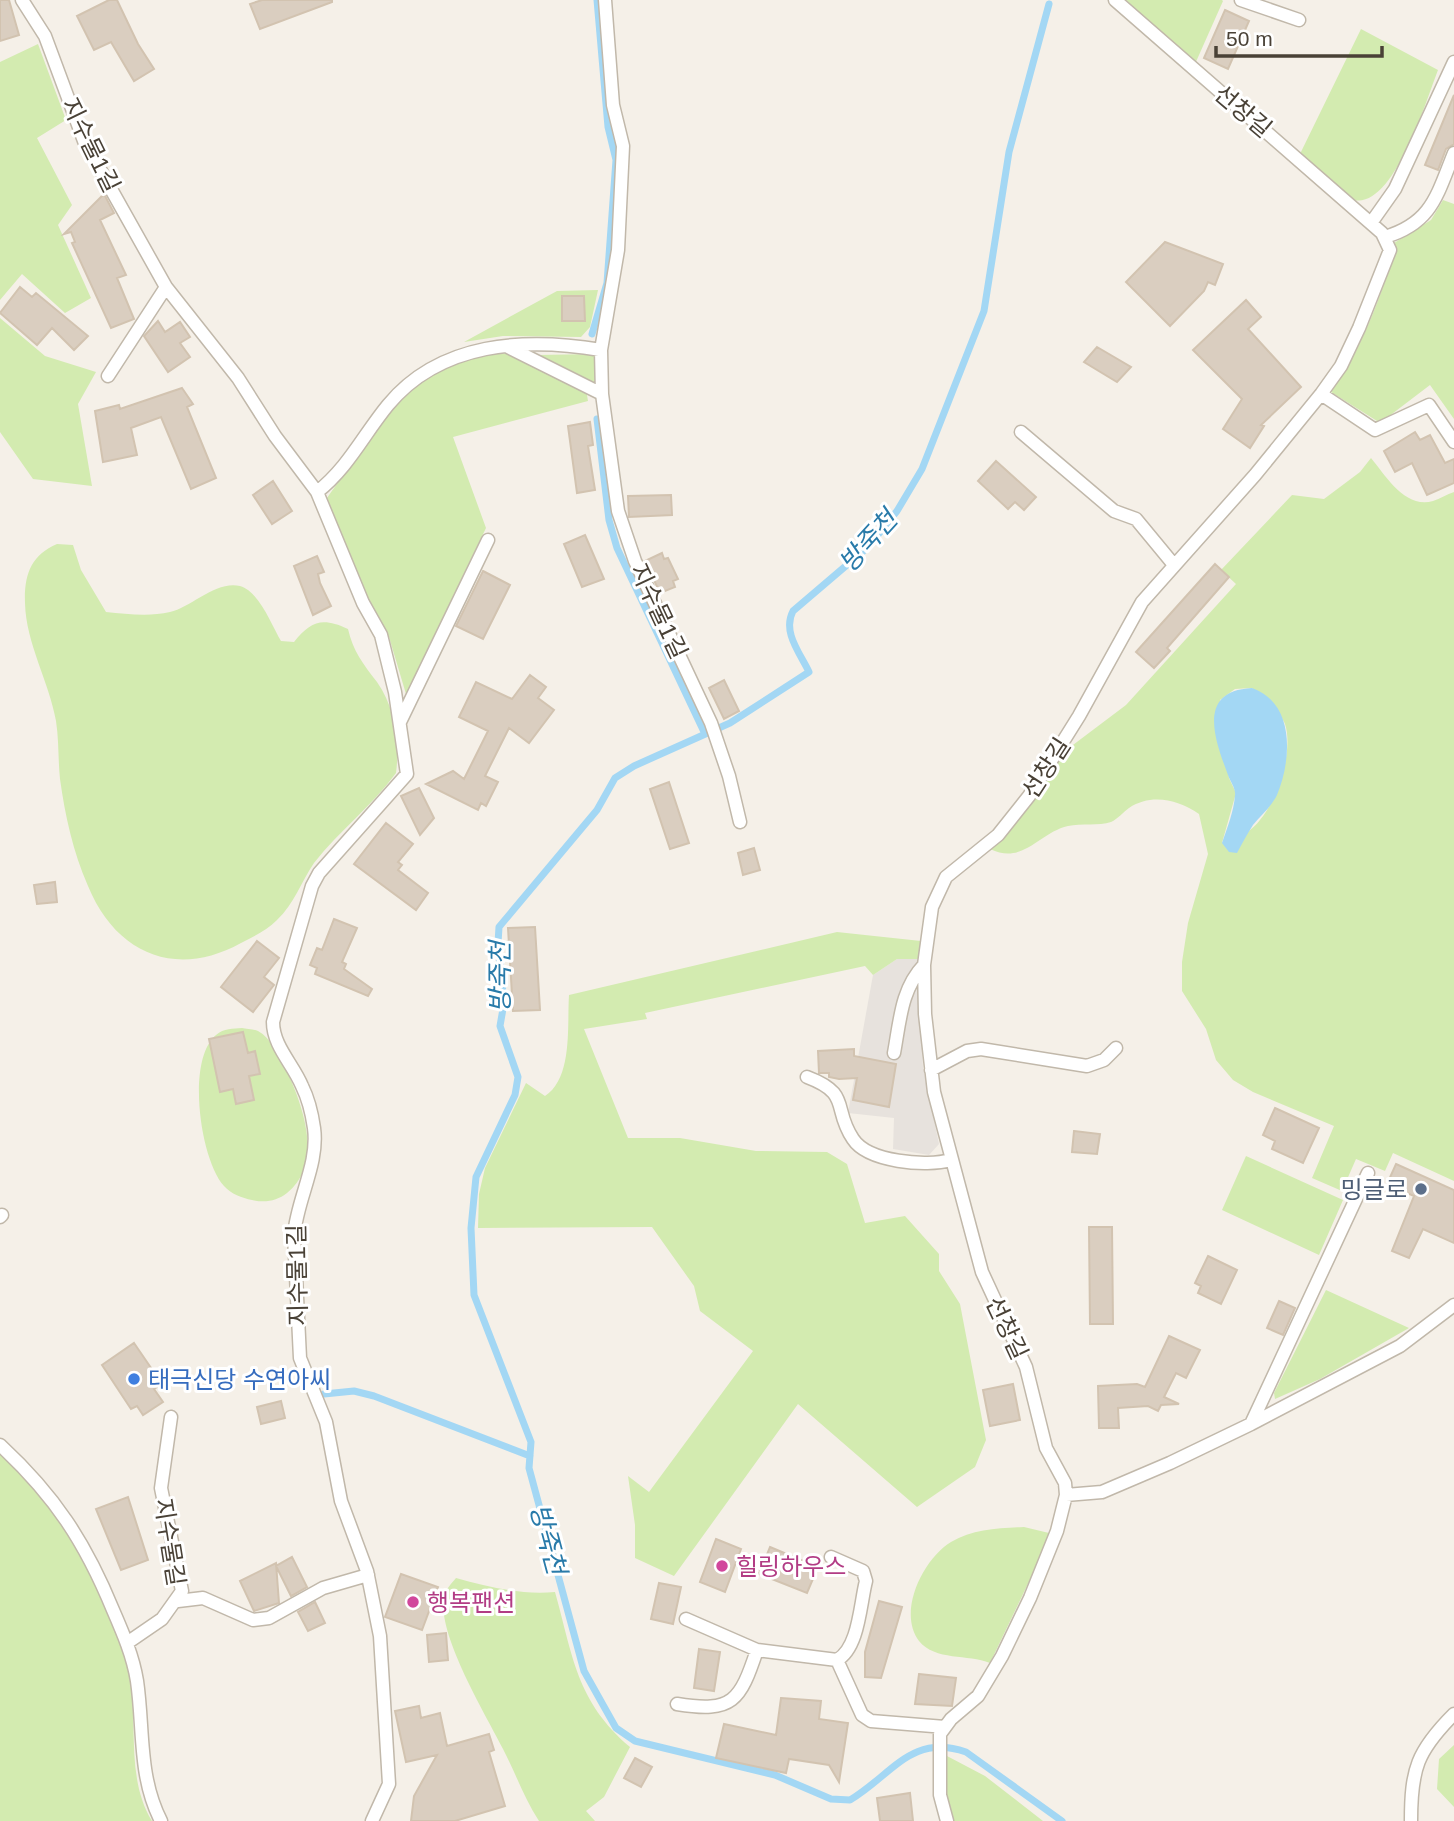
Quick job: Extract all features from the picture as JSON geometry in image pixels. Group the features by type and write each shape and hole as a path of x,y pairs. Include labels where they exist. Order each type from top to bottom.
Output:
{"lane":[{"name":"지수물1길","path":"22,0 45,37 84,141 166,287 238,378 275,436 317,492 363,603 381,635 400,722 407,774 319,873 312,886 274,1021 277,1042 302,1085 314,1127 313,1160 295,1216 300,1358 326,1422 346,1516 368,1575 380,1636 382,1709 389,1773 386,1794 372,1821"},
{"name":"지수물1길","path":"605,0 613,105 623,146 624,166 618,250 601,350 601,394 622,528 711,723 740,822"},
{"name":"선창길","path":"1066,1495 1065,1483 1046,1448 1026,1367 982,1272 951,1160 931,1070 925,1014 925,965 932,907 946,877 998,835 1014,817 1079,716 1131,619 1174,565 1255,475 1341,366 1390,250 1385,237 1371,223 1115,0"},
{"path":"1241,0 1299,20"},
{"path":"1371,223 1395,189 1454,62"},
{"path":"1385,237 1409,228 1427,214 1454,153"},
{"path":"108,376 166,287"},
{"path":"317,492 347,462 406,385 449,358 474,350 508,346 563,345 601,350"},
{"path":"508,346 601,394"},
{"path":"1321,394 1375,430 1429,405 1454,442"},
{"path":"1021,432 1114,511 1136,519 1174,565"},
{"path":"400,722 488,540"},
{"name":"선창길","path":"894,1052 904,1000 912,978 925,965"},
{"path":"931,1070 967,1051 981,1049 1087,1066 1104,1060 1116,1048"},
{"path":"807,1077 831,1089 839,1098 853,1139 863,1149 921,1164 951,1160"},
{"path":"1251,1424 1368,1173"},
{"path":"947,1821 939,1772 942,1730 978,1696 1002,1656 1053,1541 1066,1495 1102,1492 1170,1464 1400,1346 1454,1305"},
{"name":"지수물길","path":"127,1643 152,1628 178,1601 181,1581 161,1488 172,1417"},
{"path":"0,1446 44,1490 78,1534 103,1584 127,1643 137,1680 144,1773 149,1795 161,1821"},
{"path":"686,1619 757,1650 837,1660 846,1655 851,1644 866,1581 863,1571 831,1557"},
{"path":"178,1601 203,1598 241,1616 261,1619 323,1588 368,1575"},
{"path":"677,1704 706,1709 723,1706 736,1699 745,1686 757,1650"},
{"path":"837,1660 862,1715 871,1721 942,1730"},
{"path":"1411,1821 1411,1788 1418,1758 1430,1738 1454,1714"}],"shaded area":[{"path":"897,959 918,959 923,1068 939,1144 929,1155 893,1149 894,1118 848,1113 873,975"}],"green space":[{"path":"1123,0 1222,0 1223,1 1195,64"},
{"path":"1361,29 1438,70 1417,126 1395,170 1369,198 1354,200 1332,187 1299,156"},
{"path":"38,44 66,120 37,138 72,205 58,225 91,298 65,313 22,274 0,300 0,62"},
{"path":"1443,200 1454,204 1454,419 1430,385 1384,420 1377,421 1331,392 1369,323 1396,248 1394,243 1431,220"},
{"path":"598,290 590,327 581,337 503,336 464,342 557,291"},
{"path":"0,318 45,356 96,372 78,404 92,486 33,479 0,432"},
{"path":"497,353 515,354 586,389 588,401 453,437 486,528 406,694 389,637 364,594 327,498 379,427 397,405 418,386 441,370 467,359"},
{"path":"597,354 597,386 536,355"},
{"path":"1371,458 1405,496 1423,502 1433,501 1454,492 1454,1181 1393,1153 1385,1171 1356,1159 1342,1191 1312,1178 1334,1126 1253,1092 1233,1080 1216,1060 1206,1029 1182,991 1182,962 1188,923 1208,854 1199,814 1174,802 1147,801 1129,808 1111,822 1068,826 1057,830 1022,851 1002,853 990,849 1011,830 1061,754 1126,705 1236,584 1221,570 1292,495 1324,499 1360,472","holes":["1252,688 1283,719 1287,737 1284,767 1273,799 1257,824 1244,834 1222,843 1236,793 1229,778 1220,700 1235,689"]},
{"path":"57,544 73,545 81,570 106,612 162,614 187,605 213,590 231,585 247,589 253,595 281,641 294,642 306,629 318,623 331,623 348,629 356,651 388,703 395,726 396,773 314,863 283,914 255,936 217,954 194,959 171,959 151,954 115,929 88,886 74,847 64,806 53,706 33,648 26,618 26,584 31,567 41,554"},
{"path":"837,932 921,941 918,959 897,959 873,975 865,966 645,1013 647,1019 584,1029 628,1138 680,1138 756,1151 827,1152 847,1164 865,1223 905,1216 939,1254 939,1271 960,1304 986,1440 975,1467 917,1507 798,1404 674,1576 635,1558 635,1525 628,1476 649,1492 753,1351 700,1311 694,1286 652,1227 478,1228 479,1194 485,1168 526,1083 545,1096 554,1088 560,1077 567,1050 569,995"},
{"path":"242,1028 258,1031 274,1048 298,1099 307,1133 308,1150 299,1180 287,1193 271,1201 248,1199 224,1186 208,1155 203,1133 199,1087 201,1065 207,1048 219,1033"},
{"path":"1246,1156 1343,1200 1319,1255 1222,1210"},
{"path":"1326,1290 1409,1328 1320,1379 1275,1399 1274,1393"},
{"path":"0,1452 39,1492 65,1525 81,1551 106,1604 129,1675 135,1768 138,1786 152,1821 0,1821"},
{"path":"1024,1527 1049,1533 1035,1569 990,1663 934,1652 919,1641 913,1629 912,1601 923,1573 941,1550 968,1534"},
{"path":"456,1578 517,1591 555,1592 572,1657 587,1695 612,1730 630,1747 604,1797 586,1811 595,1821 539,1821 524,1795 464,1674 447,1631 444,1596"},
{"path":"1454,1745 1454,1807 1437,1789 1439,1759"},
{"path":"947,1756 985,1776 1043,1821 953,1821 947,1800"}],"water":[{"path":"1252,688 1266,695 1276,706 1283,719 1287,749 1277,795 1253,825 1237,853 1229,852 1222,843 1232,813 1235,793 1218,747 1214,720 1216,708 1223,698 1234,691"}],"building":[{"path":"0,0 9,0 19,35 0,41"},
{"path":"109,0 117,0 138,44 154,69 134,81 111,42 94,50 77,16"},
{"path":"262,0 332,2 260,29 250,4"},
{"path":"1225,10 1249,21 1228,69 1204,58"},
{"path":"1454,95 1454,144 1446,149 1438,170 1425,165"},
{"path":"104,194 114,213 100,220 126,275 117,278 134,319 111,328 72,243 75,242 71,232 64,234"},
{"path":"1165,242 1223,264 1215,285 1208,282 1204,291 1170,326 1126,282"},
{"path":"20,287 32,297 36,293 88,336 74,350 52,328 37,345 0,313"},
{"path":"562,296 584,296 585,321 562,321"},
{"path":"1246,300 1261,317 1248,329 1301,387 1261,425 1264,426 1250,448 1223,429 1242,399 1193,350"},
{"path":"158,321 165,332 180,322 190,337 180,343 190,357 168,372 144,336"},
{"path":"1097,347 1131,367 1117,382 1084,362"},
{"path":"182,388 193,404 187,407 216,478 191,489 161,417 131,428 137,455 103,462 95,411 119,405 120,409"},
{"path":"590,422 593,445 588,446 595,490 577,493 568,426"},
{"path":"1415,432 1420,440 1430,435 1445,463 1454,459 1454,483 1427,495 1412,463 1395,472 1384,451"},
{"path":"996,461 1036,497 1024,510 1015,502 1008,509 978,481"},
{"path":"273,481 292,511 272,524 253,495"},
{"path":"671,495 672,515 629,517 628,496"},
{"path":"585,535 604,579 582,587 564,544"},
{"path":"662,553 664,559 668,558 678,579 673,581 675,587 660,593 645,561"},
{"path":"317,556 324,572 318,574 320,583 331,606 313,615 294,566"},
{"path":"1215,564 1229,577 1167,648 1170,651 1154,668 1136,652"},
{"path":"483,571 510,585 483,639 456,626"},
{"path":"530,675 546,687 538,698 554,710 529,743 509,728 485,776 498,782 486,806 481,803 478,810 426,784 453,771 464,779 488,731 459,717 476,682 512,699"},
{"path":"724,680 739,711 724,719 709,688"},
{"path":"669,782 689,843 670,849 650,789"},
{"path":"419,788 434,818 420,835 401,796"},
{"path":"386,823 413,844 398,862 402,865 398,870 428,893 416,910 354,864"},
{"path":"754,848 760,870 743,875 738,853"},
{"path":"55,882 57,902 37,904 34,885"},
{"path":"334,919 357,928 342,962 346,964 344,969 372,989 368,996 315,974 317,968 310,965 317,948 322,950"},
{"path":"535,927 540,1010 513,1011 508,928"},
{"path":"257,941 279,958 264,977 274,985 253,1012 221,987"},
{"path":"243,1032 248,1053 255,1051 260,1074 249,1076 254,1100 236,1104 233,1089 220,1092 209,1039"},
{"path":"854,1049 854,1056 896,1064 889,1107 853,1100 857,1078 839,1079 829,1077 829,1073 819,1073 818,1051"},
{"path":"1275,1108 1319,1128 1303,1163 1272,1149 1275,1141 1263,1135"},
{"path":"1074,1131 1100,1134 1097,1154 1072,1152"},
{"path":"1396,1164 1454,1190 1454,1243 1423,1229 1409,1258 1392,1251 1414,1196 1387,1184"},
{"path":"1089,1227 1112,1227 1113,1324 1090,1324"},
{"path":"1208,1256 1237,1270 1221,1304 1198,1293 1201,1286 1195,1283"},
{"path":"1279,1301 1295,1308 1283,1335 1267,1328"},
{"path":"1169,1336 1200,1350 1186,1378 1176,1373 1164,1397 1179,1404 1161,1405 1158,1411 1148,1406 1118,1408 1119,1428 1099,1428 1098,1386 1137,1384 1145,1387"},
{"path":"134,1343 162,1384 154,1389 163,1402 143,1415 137,1406 131,1409 102,1365"},
{"path":"1013,1384 1020,1420 990,1426 983,1390"},
{"path":"281,1401 285,1418 261,1424 257,1407"},
{"path":"128,1497 148,1560 121,1570 96,1509"},
{"path":"716,1539 741,1549 725,1592 700,1582"},
{"path":"770,1547 818,1567 807,1593 759,1574"},
{"path":"292,1557 307,1587 291,1596 276,1566"},
{"path":"276,1563 279,1603 254,1611 240,1581"},
{"path":"401,1574 438,1587 422,1630 385,1617"},
{"path":"659,1583 681,1587 673,1624 651,1619"},
{"path":"879,1601 902,1607 881,1678 865,1677 865,1652"},
{"path":"315,1602 325,1623 308,1631 298,1612"},
{"path":"446,1633 448,1660 429,1662 427,1635"},
{"path":"699,1649 720,1652 714,1691 694,1688"},
{"path":"919,1674 956,1678 952,1706 915,1704"},
{"path":"781,1698 821,1701 819,1719 848,1723 839,1782 829,1765 789,1759 786,1773 716,1758 724,1724 776,1735"},
{"path":"419,1706 421,1718 440,1713 447,1746 489,1734 494,1750 489,1752 505,1806 455,1821 411,1821 414,1796 437,1755 406,1762 395,1711"},
{"path":"635,1758 652,1767 641,1787 624,1778"},
{"path":"910,1793 913,1821 880,1821 877,1798"}],"waterway":[{"path":"592,334 607,283 616,160 608,127 597,0"},
{"name":"방죽천","path":"1049,4 1009,152 984,311 922,469 897,511 868,547 793,611 790,619 791,635 809,672 730,723 634,766 615,778 597,810 499,927 504,1003 500,1026 518,1077 515,1095 476,1177 471,1228 474,1295 531,1442 529,1468 584,1671 616,1728 635,1741 775,1775 831,1799 850,1800 916,1752 947,1748 966,1752 1062,1821"},
{"path":"597,419 609,520 617,548 705,734"},
{"path":"324,1394 354,1391 374,1396 530,1456"}],"place":[{"name":"밍글로","path":"1421,1189"},
{"name":"태극신당 수연아씨","path":"134,1379"},
{"name":"힐링하우스","path":"722,1566"},
{"name":"행복팬션","path":"413,1602"}]}
